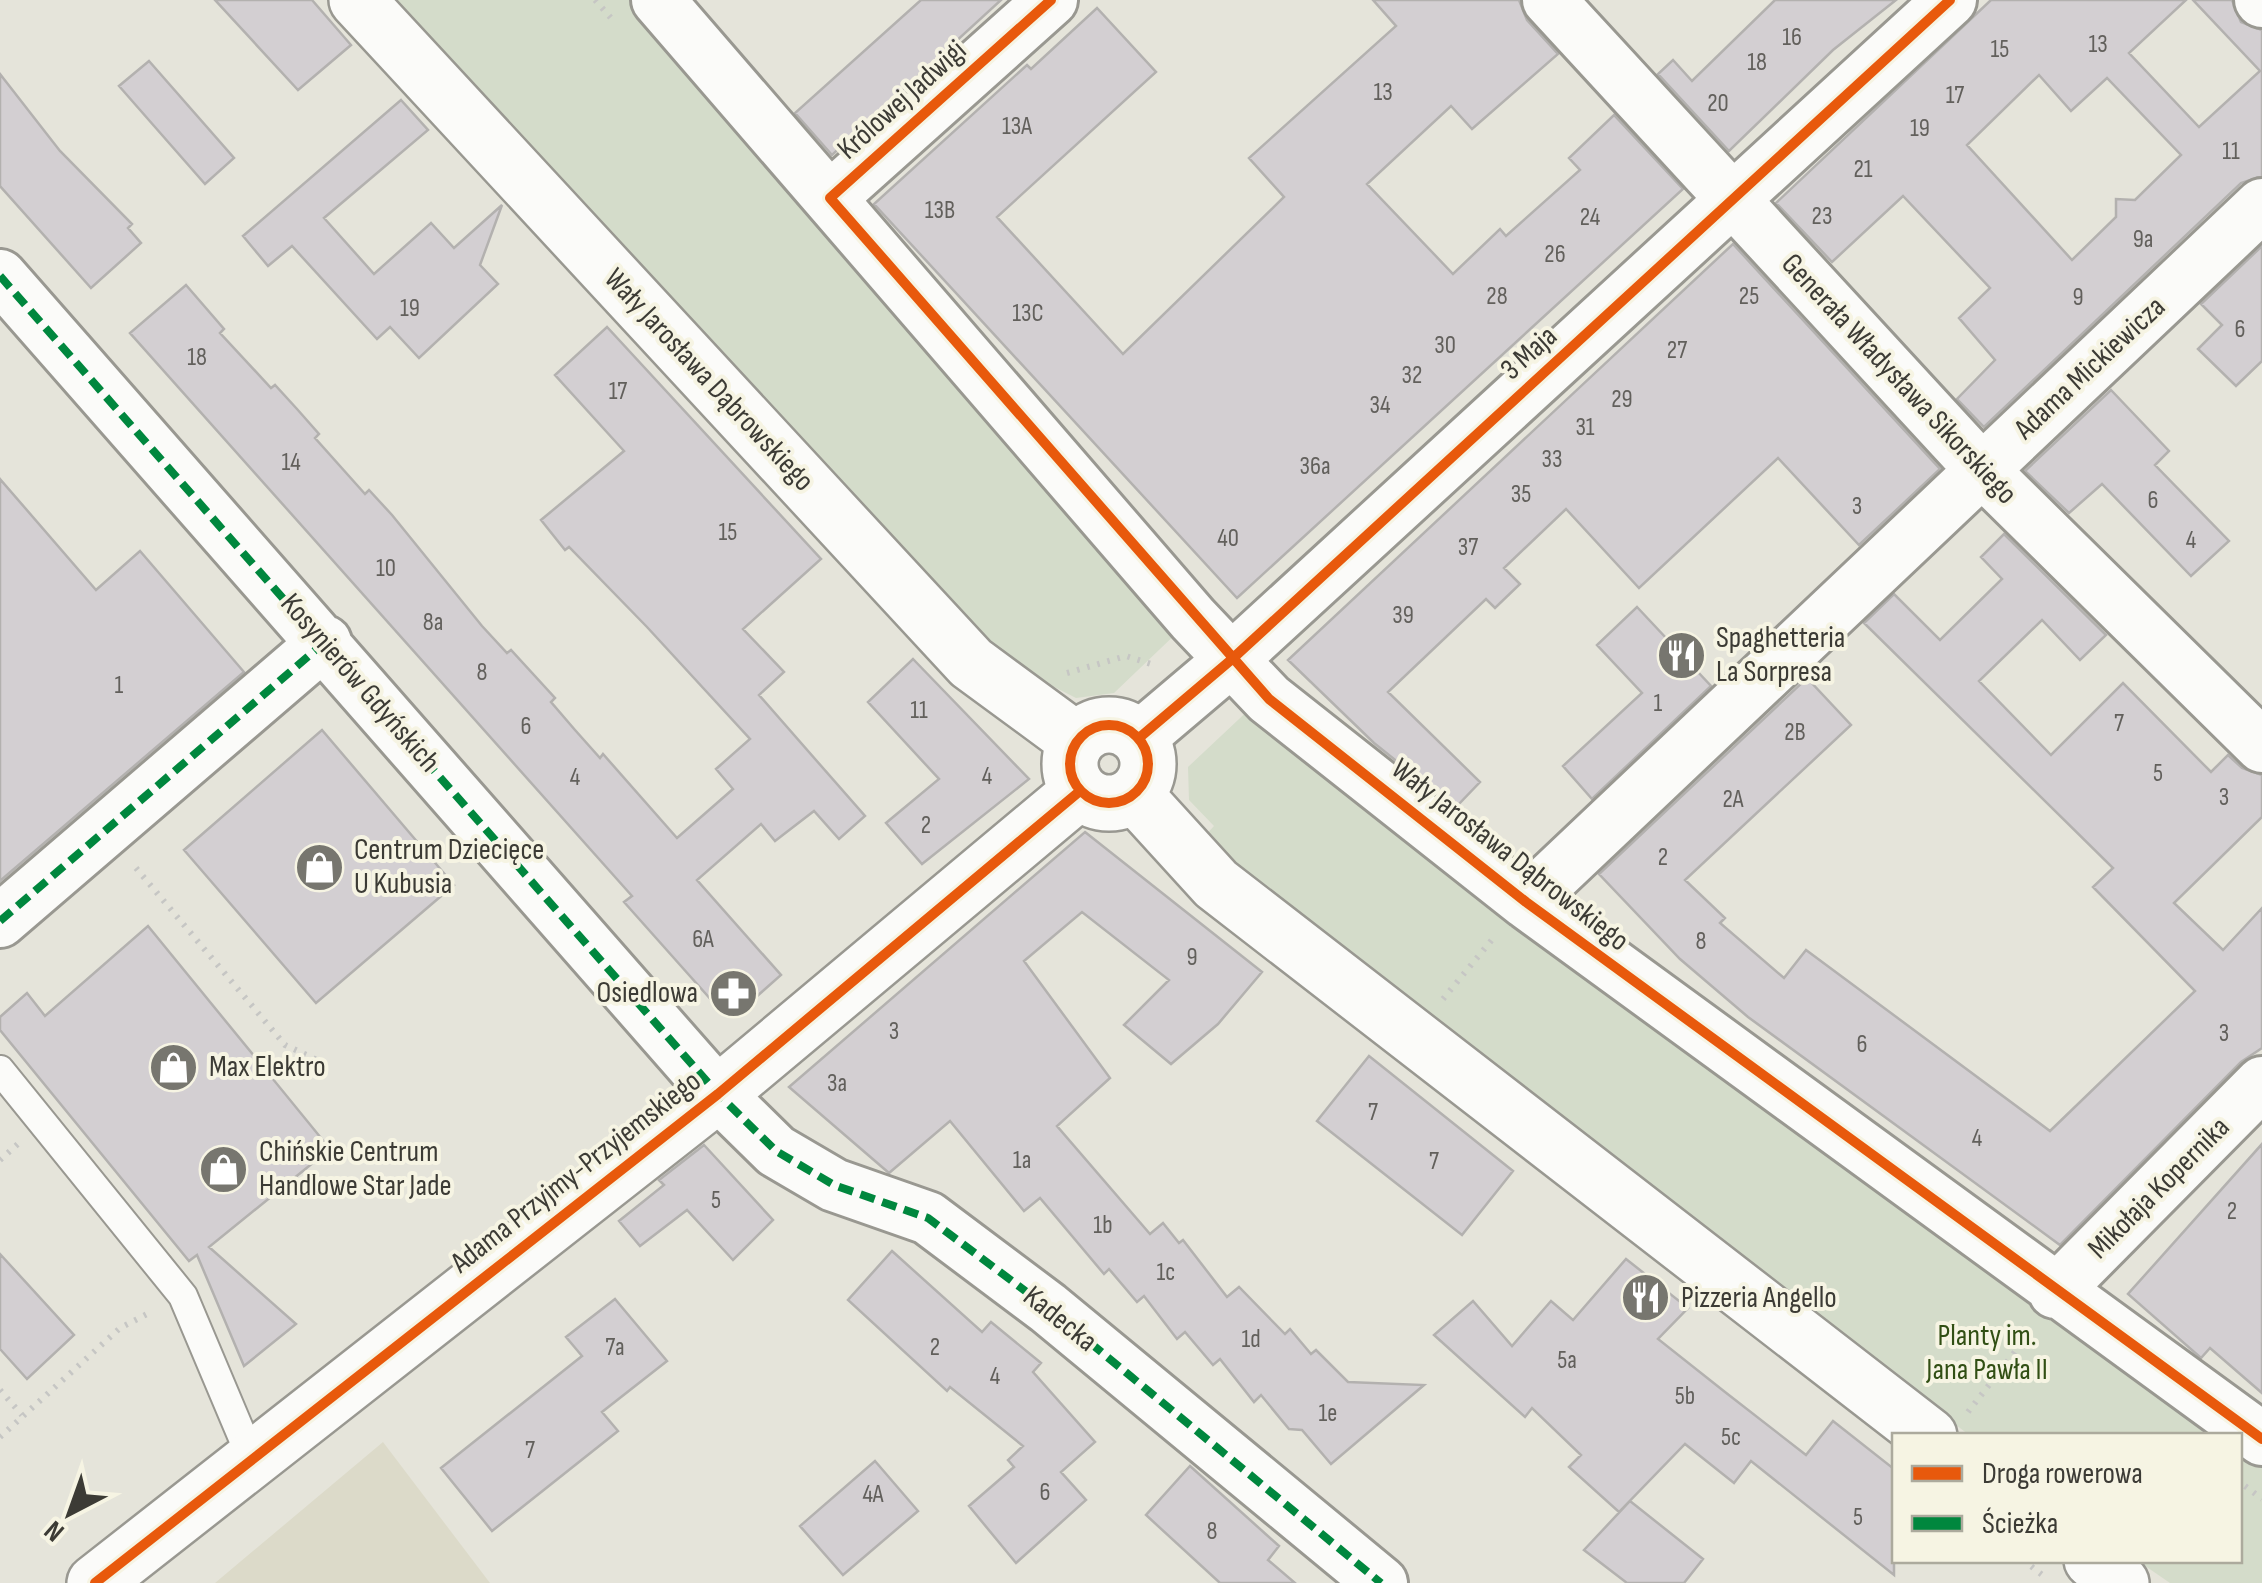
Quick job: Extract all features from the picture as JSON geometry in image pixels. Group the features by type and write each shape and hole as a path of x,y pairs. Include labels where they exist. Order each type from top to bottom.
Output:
{"street":[{"name":"Wały Jarosława Dąbrowskiego","path":"357,0 971,663 1078,766"},
{"name":"Wały Jarosława Dąbrowskiego","path":"658,0 1268,700 1511,919 2043,1312 2262,1439"},
{"name":"Królowej Jadwigi","path":"830,198 1051,0"},
{"name":"Generała Władysława Sikorskiego","path":"1549,0 1982,470 2262,746"},
{"name":"3 Maja","path":"1138,738 1231,660 1950,0"},
{"name":"Adama Mickiewicza","path":"1511,919 2262,206"},
{"name":"Kosynierów Gdyńskich","path":"0,276 718,1094"},
{"path":"0,920 325,642"},
{"path":"1107,725 1124,728 1138,738 1149,764 1147,777 1134,794 1117,803 1103,804 1078,766 1090,730 1107,725"},
{"name":"Adama Przyjmy-Przyjemskiego","path":"95,1583 718,1094 1078,766"},
{"path":"1134,794 1216,884 1413,1036 1948,1425"},
{"name":"Mikołaja Kopernika","path":"2043,1312 2262,1083"},
{"name":"Kadecka","path":"718,1094 791,1159 834,1184 928,1218 1048,1308 1381,1583"},
{"path":"2096,1563 2121,1583"}],"lane":[{"path":"0,1070 183,1296 251,1458"}],"path":[{"path":"1064,674 1126,656 1164,668"},
{"path":"105,830 285,1045 328,1065"},
{"path":"1413,1036 1511,919"},
{"path":"0,1437 120,1328 183,1296"},
{"path":"1948,1425 2043,1312"},
{"path":"0,1390 22,1415"},
{"path":"2242,1484 2262,1499"},
{"path":"2028,1563 2052,1583"}],"shaded area":[{"path":"383,1442 490,1583 215,1583"}],"green space":[{"path":"395,0 630,0 1183,627 1114,693 1076,698 1001,660"},
{"name":"Planty im. Jana Pawła II","path":"1255,704 2225,1433 1966,1433 1202,839 1214,826 1189,800 1188,767"},
{"path":"2242,1446 2262,1461 2262,1583 2170,1583 2141,1563 2242,1563"}],"building":[{"path":"215,0 312,0 351,45 298,90"},
{"path":"921,0 1001,0 832,155 795,113"},
{"path":"1373,0 1519,0 1527,20 1558,54 1472,129 1451,106 1367,184 1453,274 1500,229 1506,236 1580,170 1569,158 1614,115 1683,189 1237,598 874,204 1027,65 1031,69 1097,8 1156,72 997,217 1123,354 1284,197 1249,158 1396,26"},
{"path":"1775,0 1896,0 1833,50 1729,151 1658,74 1673,60 1692,81"},
{"path":"1991,0 2186,0 2129,53 2199,127 2260,71 2193,0 2232,0 2241,22 2262,30 2262,176 2241,183 1984,427 1957,399 1995,360 1959,318 1990,288 1903,196 1832,262 1776,203","holes":["2039,75 2071,111 2107,78 2181,155 2135,200 2116,199 2116,217 2072,260 1967,145"]},
{"path":"149,61 234,158 205,184 119,86"},
{"path":"0,74 60,151 132,224 128,228 141,243 91,288 0,186"},
{"path":"401,100 428,130 324,218 374,274 431,223 454,248 502,205 480,265 498,284 419,358 390,327 377,339 292,246 268,266 243,236"},
{"path":"1733,244 1940,469 1859,545 1778,458 1639,588 1566,509 1504,568 1520,584 1495,608 1486,599 1388,692 1480,782 1455,808 1374,743 1288,660"},
{"path":"2262,246 2262,361 2236,386 2198,349 2222,325 2201,304"},
{"path":"186,285 224,329 220,333 271,388 275,385 297,409 319,434 315,438 365,494 369,490 392,515 482,626 507,653 511,650 555,698 551,702 575,730 600,758 603,754 677,838 733,789 716,769 750,739 569,547 565,550 541,520 624,451 555,375 607,327 821,559 743,629 784,672 759,695 865,816 839,839 814,811 775,841 761,824 697,880 781,975 739,1012 722,1012 624,902 632,896 130,333"},
{"path":"2111,390 2169,451 2155,465 2229,541 2191,576 2102,484 2069,513 2025,471"},
{"path":"0,479 96,590 140,551 244,672 0,881"},
{"path":"2004,534 2106,635 2080,660 2042,620 1979,681 2051,755 2123,683 2211,772 2228,755 2242,768 2262,775 2262,817 2174,903 2223,950 2262,908 2262,1048 2241,1062 2060,1245 1748,1017 1680,959 1599,874 1807,678 1851,725 1685,880 1725,918 1720,923 1784,978 1806,950 2050,1131 2195,991 2093,887 2113,868 1864,623 1894,594 1940,640 2002,579 1981,557"},
{"path":"1637,607 1711,686 1592,799 1563,766 1642,693 1597,645"},
{"path":"913,659 1029,779 922,864 886,823 939,779 868,702"},
{"name":"Centrum Dziecięce U Kubusia","path":"322,730 454,885 316,1003 184,850"},
{"path":"1085,832 1262,972 1218,1024 1171,1064 1124,1025 1169,980 1082,912 1024,961 1110,1078 1057,1126 1150,1234 1163,1223 1179,1243 1183,1240 1227,1297 1239,1287 1285,1334 1290,1329 1311,1354 1316,1350 1348,1382 1424,1385 1331,1464 1302,1430 1289,1429 1261,1395 1254,1402 1220,1359 1213,1365 1185,1332 1177,1339 1144,1296 1137,1302 1109,1269 1104,1274 1040,1198 1024,1211 950,1121 889,1173 789,1087"},
{"name":"Max Elektro","path":"148,926 330,1149 209,1247 296,1324 244,1366 197,1255 189,1261 0,1030 0,1017 27,993 45,1016"},
{"path":"1369,1056 1513,1171 1462,1235 1317,1121"},
{"path":"2262,1144 2262,1393 2210,1348 2201,1358 2128,1294"},
{"path":"704,1145 773,1220 733,1260 687,1210 640,1246 619,1221 664,1185 659,1180"},
{"path":"892,1251 982,1332 991,1322 1041,1363 1033,1372 1095,1442 1061,1472 1086,1500 1016,1563 969,1506 1014,1467 1008,1460 1023,1446 950,1387 947,1391 848,1300"},
{"path":"0,1254 74,1335 27,1379 0,1349"},
{"path":"1626,1259 1688,1308 1658,1339 1725,1392 1806,1455 1833,1421 1892,1467 1894,1575 1751,1461 1734,1483 1685,1444 1619,1512 1569,1467 1581,1455 1532,1408 1525,1417 1434,1335 1473,1301 1512,1346 1551,1301 1573,1320"},
{"path":"615,1299 667,1361 602,1412 618,1431 492,1531 441,1468 582,1356 566,1337"},
{"path":"875,1461 918,1511 843,1575 800,1526"},
{"path":"1190,1466 1279,1546 1268,1560 1295,1583 1220,1583 1146,1515"},
{"path":"1630,1501 1703,1559 1684,1583 1627,1583 1584,1550"}],"marked path":[{"path":"0,276 718,1094 776,1151 834,1185 928,1218 1048,1308 1381,1583"},
{"path":"0,921 325,642"}],"cycle path":[{"path":"1051,0 830,198 1269,699 1526,902 2262,1439"},
{"path":"1139,738 1231,660 1950,0"},
{"path":"1109,725 1124,728 1136,737 1145,749 1148,764 1145,779 1136,791 1124,800 1109,803 1094,800 1082,791 1073,779 1070,764 1073,749 1082,737 1094,728 1109,725"},
{"path":"95,1583 718,1094 1080,791"}],"place":[{"name":"Spaghetteria La Sorpresa","path":"1681,655"},
{"name":"Centrum Dziecięce U Kubusia","path":"319,867"},
{"name":"Osiedlowa","path":"733,993"},
{"name":"Max Elektro","path":"174,1067"},
{"name":"Chińskie Centrum Handlowe Star Jade","path":"224,1169"},
{"name":"Pizzeria Angello","path":"1646,1298"}]}
